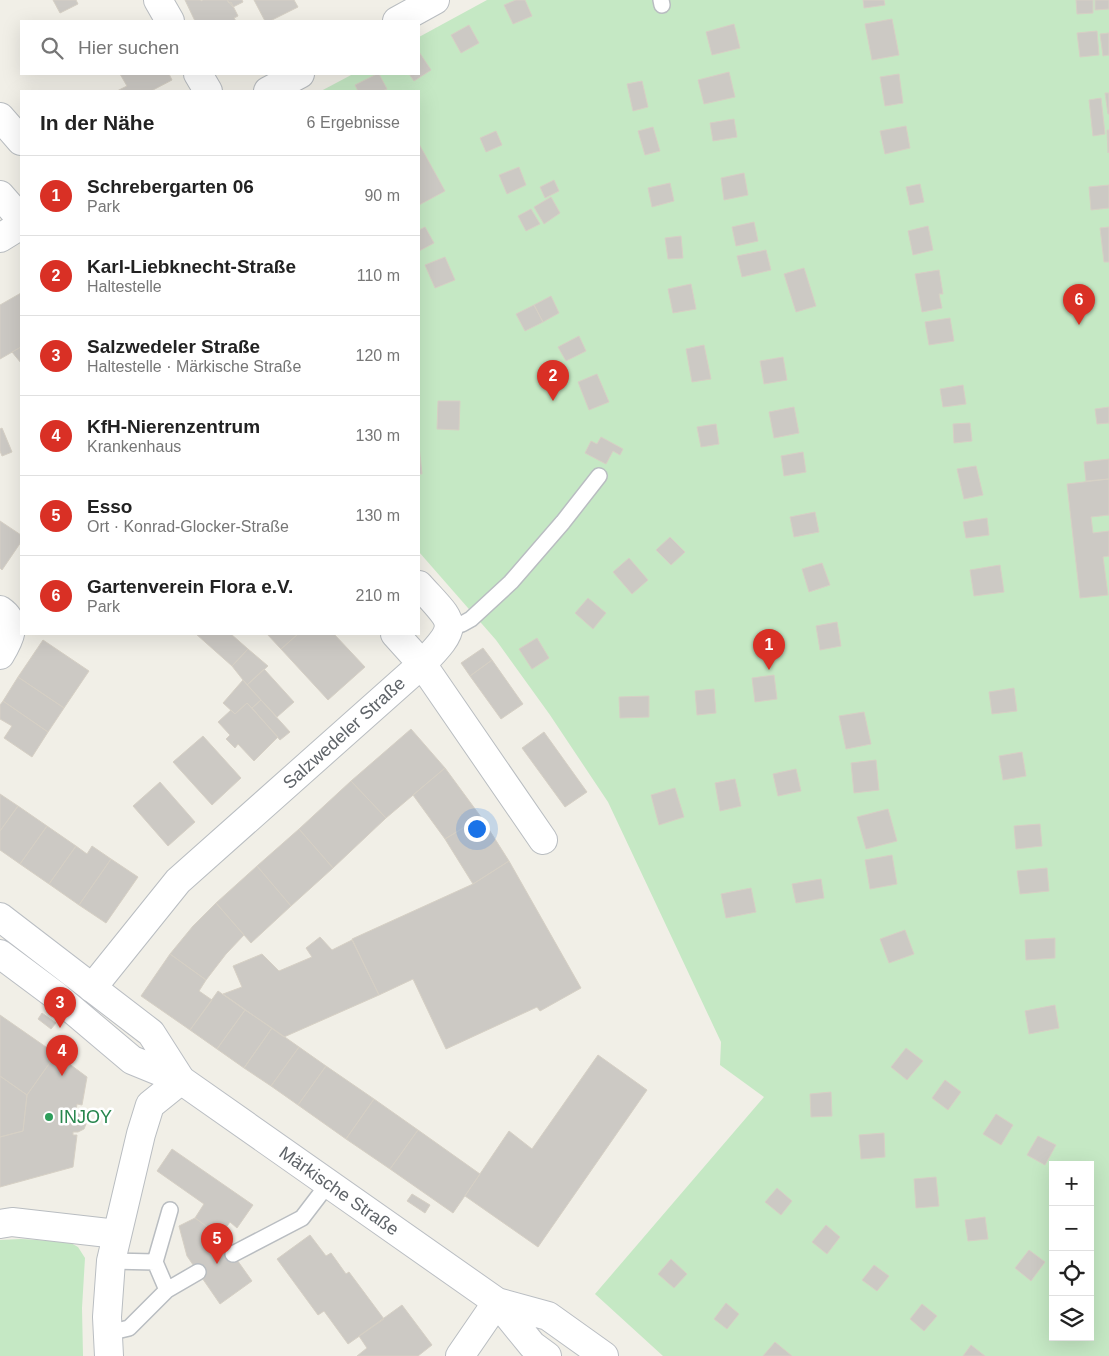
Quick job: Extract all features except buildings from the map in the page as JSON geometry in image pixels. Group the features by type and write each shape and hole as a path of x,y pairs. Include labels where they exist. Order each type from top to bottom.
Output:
{"street":[{"path":"158,0 169,20"},
{"path":"399,20 435,0"},
{"path":"199,75 207,90"},
{"path":"270,90 298,75"},
{"path":"0,117 20,140"},
{"path":"0,195 20,218"},
{"path":"0,238 20,226"},
{"path":"420,586 448,617 450,628"},
{"path":"0,610 6,614 10,624 10,637 0,655"},
{"name":"Salzwedeler Straße","path":"92,988 178,881 422,664 443,643 450,628"},
{"path":"396,635 422,664 543,840"},
{"name":"Märkische Straße","path":"0,917 151,1033 181,1080"},
{"name":"Märkische Straße","path":"0,954 55,995 132,1060 181,1080 497,1302 532,1345 548,1356"},
{"path":"108,1345 107,1317 111,1261 141,1134 150,1105 181,1080"},
{"path":"0,1224 12,1222 117,1234"},
{"path":"460,1356 497,1302"},
{"name":"Märkische Straße","path":"497,1302 548,1316 604,1356"}],"lane":[{"path":"450,628 471,619 508,580 599,476"},
{"path":"233,1254 302,1218 328,1184"},
{"path":"167,1290 155,1262 170,1210"},
{"path":"111,1261 155,1262"},
{"path":"108,1345 129,1328 167,1290 198,1272"}],"green space":[{"path":"487,0 1109,0 1109,1356 663,1356 595,1294 764,1097 720,1065 721,1042 608,802 550,715 496,640 420,553 420,90 323,90 351,75 420,75 420,36"},
{"path":"21,1239 69,1242 78,1247 85,1258 82,1308 83,1356 0,1356 0,1240"}],"place":[{"name":"Gartenverein Flora e.V.","path":"1079,325"},
{"name":"Karl-Liebknecht-Straße","path":"553,401"},
{"name":"Schrebergarten 06","path":"769,670"},
{"name":"Salzwedeler Straße","path":"60,1028"},
{"name":"KfH-Nierenzentrum","path":"62,1076"},
{"name":"INJOY","path":"49,1117"},
{"name":"Esso","path":"217,1264"}]}
